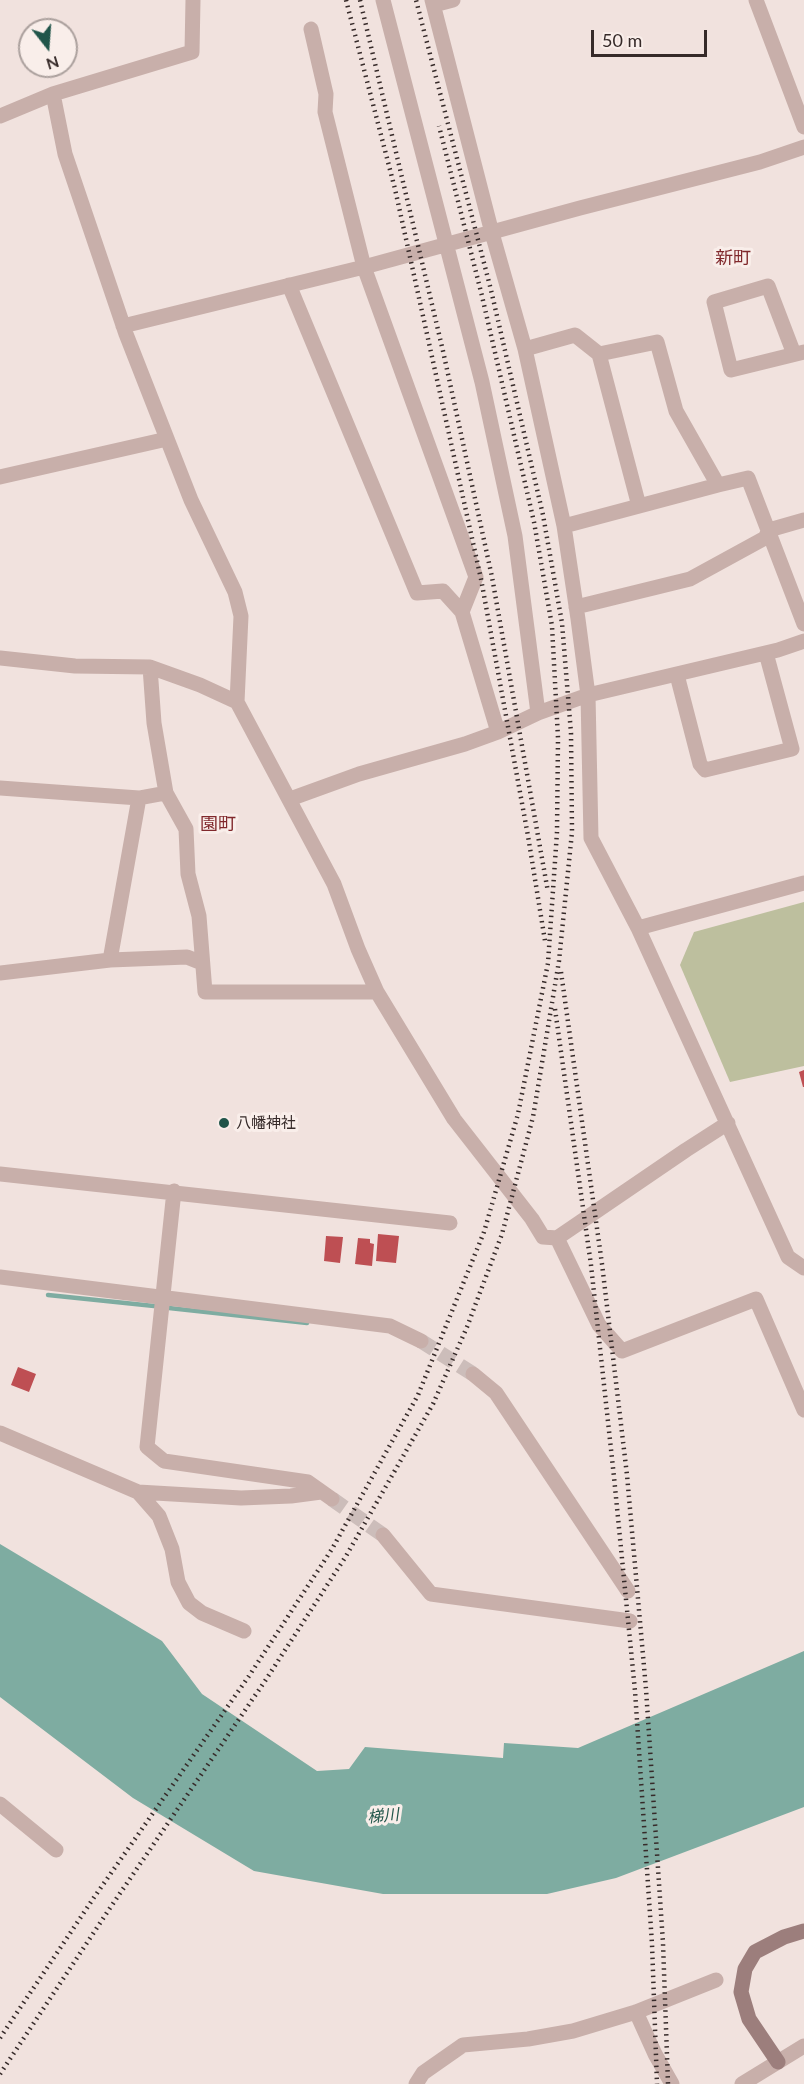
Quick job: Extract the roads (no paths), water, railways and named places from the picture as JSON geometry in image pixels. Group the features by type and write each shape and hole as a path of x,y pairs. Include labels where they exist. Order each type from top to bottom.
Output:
{"street":[{"path":"0,116 53,94 192,52 193,0"},
{"path":"383,0 482,382 515,536 538,712"},
{"path":"453,0 433,3 492,233 525,348 564,526 588,695 591,838 638,928 788,1257 804,1268"},
{"path":"756,0 804,127"},
{"path":"311,29 326,94 325,112 364,267 476,577 462,612"},
{"path":"53,94 65,154 123,326 191,500 235,592 241,616 237,702 334,884 358,950 377,992 454,1119 532,1218 543,1237 557,1238 728,1123"},
{"path":"123,326 364,267 760,162 804,147"},
{"path":"289,285 417,593 444,591 462,612 498,732"},
{"path":"768,286 799,353 731,370 714,302 768,286"},
{"path":"525,348 575,335 599,354 639,506"},
{"path":"599,354 657,342 676,411 718,485"},
{"path":"0,477 167,439"},
{"path":"564,526 748,478 804,624"},
{"path":"576,607 690,579 765,538 769,530 804,520"},
{"path":"290,800 359,774 465,744 498,732 538,712 588,695 766,653 804,641"},
{"path":"677,675 700,764 705,770 792,749 766,653"},
{"path":"0,658 75,666 150,668 200,685 237,702"},
{"path":"150,668 154,723 166,793 186,829 188,874 200,916 205,992 377,992"},
{"path":"0,788 139,798 166,793"},
{"path":"110,960 139,798"},
{"path":"638,928 804,883"},
{"path":"0,973 110,960 188,957 202,963"},
{"path":"0,1174 174,1191 450,1223"},
{"path":"0,1433 138,1492 241,1498 326,1496 308,1482 164,1461 147,1447 174,1191"},
{"path":"557,1238 599,1324 622,1351 756,1299 804,1410"},
{"path":"0,1277 390,1326 421,1341"},
{"path":"473,1374 496,1393 628,1592"},
{"path":"138,1492 159,1516 172,1549 178,1582 189,1603 202,1613 244,1631"},
{"path":"383,1535 431,1594 630,1622"},
{"path":"0,1804 56,1850"},
{"path":"778,2062 749,2019 741,1992 746,1969 755,1952 784,1937 804,1931"},
{"path":"416,2084 423,2073 463,2045 528,2039 573,2031 636,2012 716,1980"},
{"path":"636,2012 654,2054 672,2084"},
{"path":"742,2084 804,2046"}],"water":[{"name":"梯川","path":"0,1544 162,1641 202,1694 317,1771 349,1769 365,1747 503,1758 504,1743 578,1748 804,1651 804,1807 616,1878 547,1894 383,1894 254,1871 133,1798 0,1697"}],"waterway":[{"path":"48,1295 154,1306"},
{"path":"169,1308 307,1323"}],"tunnel":[{"path":"421,1341 473,1374"},
{"path":"332,1499 383,1535"}],"railway":[{"path":"346,0 395,189 481,579 545,941"},
{"path":"360,0 443,351 492,577 548,892"},
{"path":"0,2074 265,1681 346,1556 433,1404 467,1327 502,1234 533,1117 559,961 572,832 571,733 562,623 543,515 491,290 416,0"},
{"path":"0,2038 95,1896 249,1676 332,1549 418,1395 484,1232 518,1114 548,963 557,832 558,738 552,626 534,522 482,296 439,126"},
{"path":"561,972 602,1264 627,1475 646,1689 663,1943 668,2084"},
{"path":"555,1009 591,1265 635,1691 652,1944 657,2084"}],"place":[{"name":"八幡神社","path":"224,1123"}],"district":[{"name":"新町","path":"733,258"},
{"name":"園町","path":"218,824"}]}
